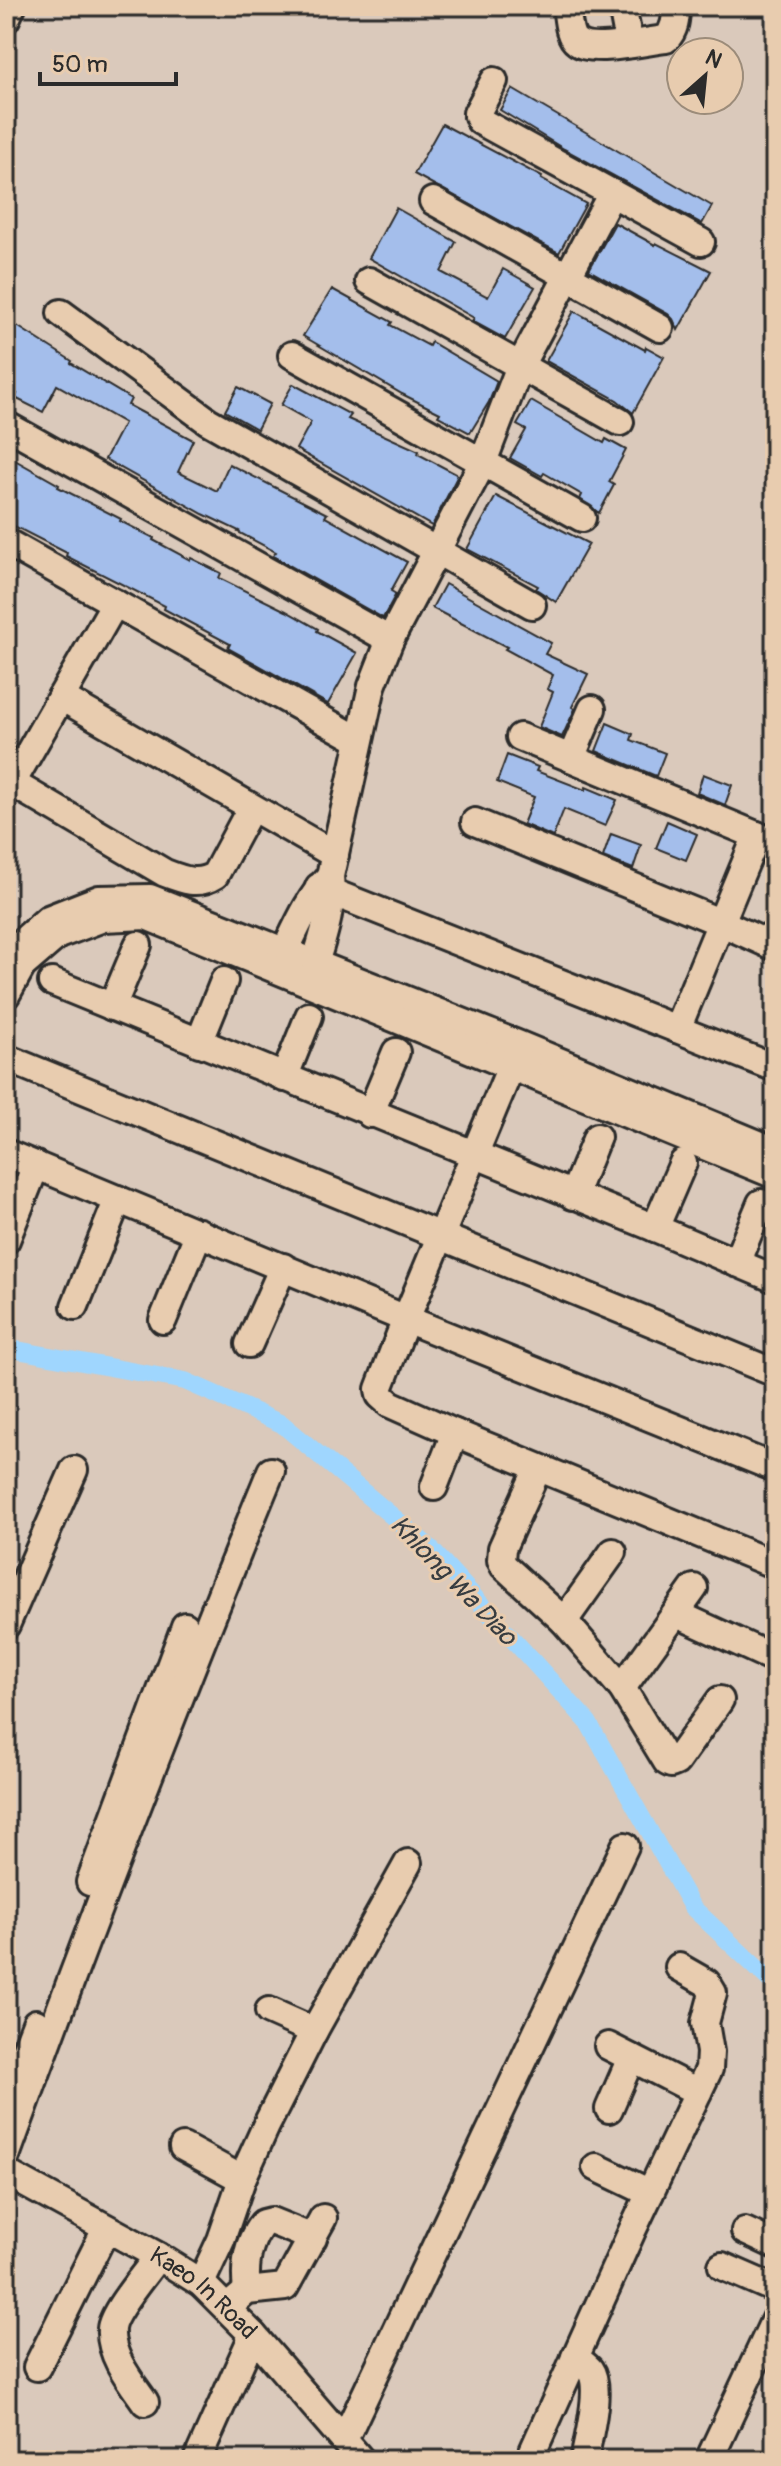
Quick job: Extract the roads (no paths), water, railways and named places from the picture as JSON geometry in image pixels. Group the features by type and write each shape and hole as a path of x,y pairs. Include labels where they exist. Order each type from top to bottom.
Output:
{"street":[{"path":"6,19 12,6"},
{"path":"566,6 571,36 578,44 596,48 666,39 672,33 676,6"},
{"path":"622,6 629,43"},
{"path":"494,81 477,113 480,121 701,242"},
{"path":"298,961 302,914 329,878 372,686 390,640 483,462 520,366 612,193"},
{"path":"433,201 660,328"},
{"path":"369,281 620,422"},
{"path":"61,313 208,421 532,605"},
{"path":"292,355 582,518"},
{"path":"6,425 390,640"},
{"path":"6,542 359,740"},
{"path":"115,603 9,788 165,873 200,882 215,875 251,808"},
{"path":"61,697 251,808 329,878 677,1029 775,1068"},
{"path":"571,758 592,709"},
{"path":"520,737 766,839 722,923 677,1029"},
{"path":"475,822 775,947"},
{"path":"6,956 48,919 99,899 150,898 515,1055 775,1175"},
{"path":"6,995 22,966 58,935 103,918 146,916 298,961"},
{"path":"112,1007 138,945"},
{"path":"199,1043 224,981"},
{"path":"52,982 775,1279"},
{"path":"284,1078 309,1016"},
{"path":"370,1114 396,1052"},
{"path":"515,1055 775,1151"},
{"path":"515,1055 406,1319 379,1389 380,1395 390,1404 455,1433 775,1565"},
{"path":"6,1058 775,1373"},
{"path":"573,1196 597,1137"},
{"path":"6,1153 775,1468"},
{"path":"655,1228 683,1163"},
{"path":"6,1240 36,1165"},
{"path":"75,1306 118,1199"},
{"path":"736,1263 761,1203"},
{"path":"163,1320 199,1232"},
{"path":"249,1344 283,1267"},
{"path":"434,1487 455,1433"},
{"path":"538,1468 502,1548 504,1566 564,1621 622,1688 664,1758 671,1764 676,1762 720,1700"},
{"path":"6,1625 74,1470"},
{"path":"6,2156 199,1646 271,1471"},
{"path":"564,1621 613,1552"},
{"path":"622,1688 694,1588"},
{"path":"677,1614 775,1659"},
{"path":"6,2100 185,1626"},
{"path":"353,2450 625,1846"},
{"path":"201,2283 221,2240 259,2139 314,2031 408,1863"},
{"path":"529,2460 709,2069 710,2052 705,2023 713,1993 707,1983 679,1967"},
{"path":"269,2011 314,2031"},
{"path":"608,2046 698,2092"},
{"path":"609,2109 631,2058"},
{"path":"183,2147 242,2179"},
{"path":"596,2167 650,2193"},
{"name":"Kaeo In Road","path":"6,2173 201,2283 237,2299 253,2335 353,2450"},
{"path":"271,2221 318,2228 285,2287 237,2299 247,2257 263,2223 271,2221"},
{"path":"37,2367 106,2229"},
{"path":"745,2231 775,2245"},
{"path":"145,2402 121,2365 111,2330 116,2315 158,2256"},
{"path":"722,2266 775,2289"},
{"path":"709,2460 775,2319"},
{"path":"197,2460 253,2335"},
{"path":"575,2357 590,2371 593,2380 594,2401 584,2460"}],"waterway":[{"name":"Khlong Wa Diao","path":"6,1348 185,1381 282,1424 429,1547 588,1722 692,1907 775,1985"}]}
